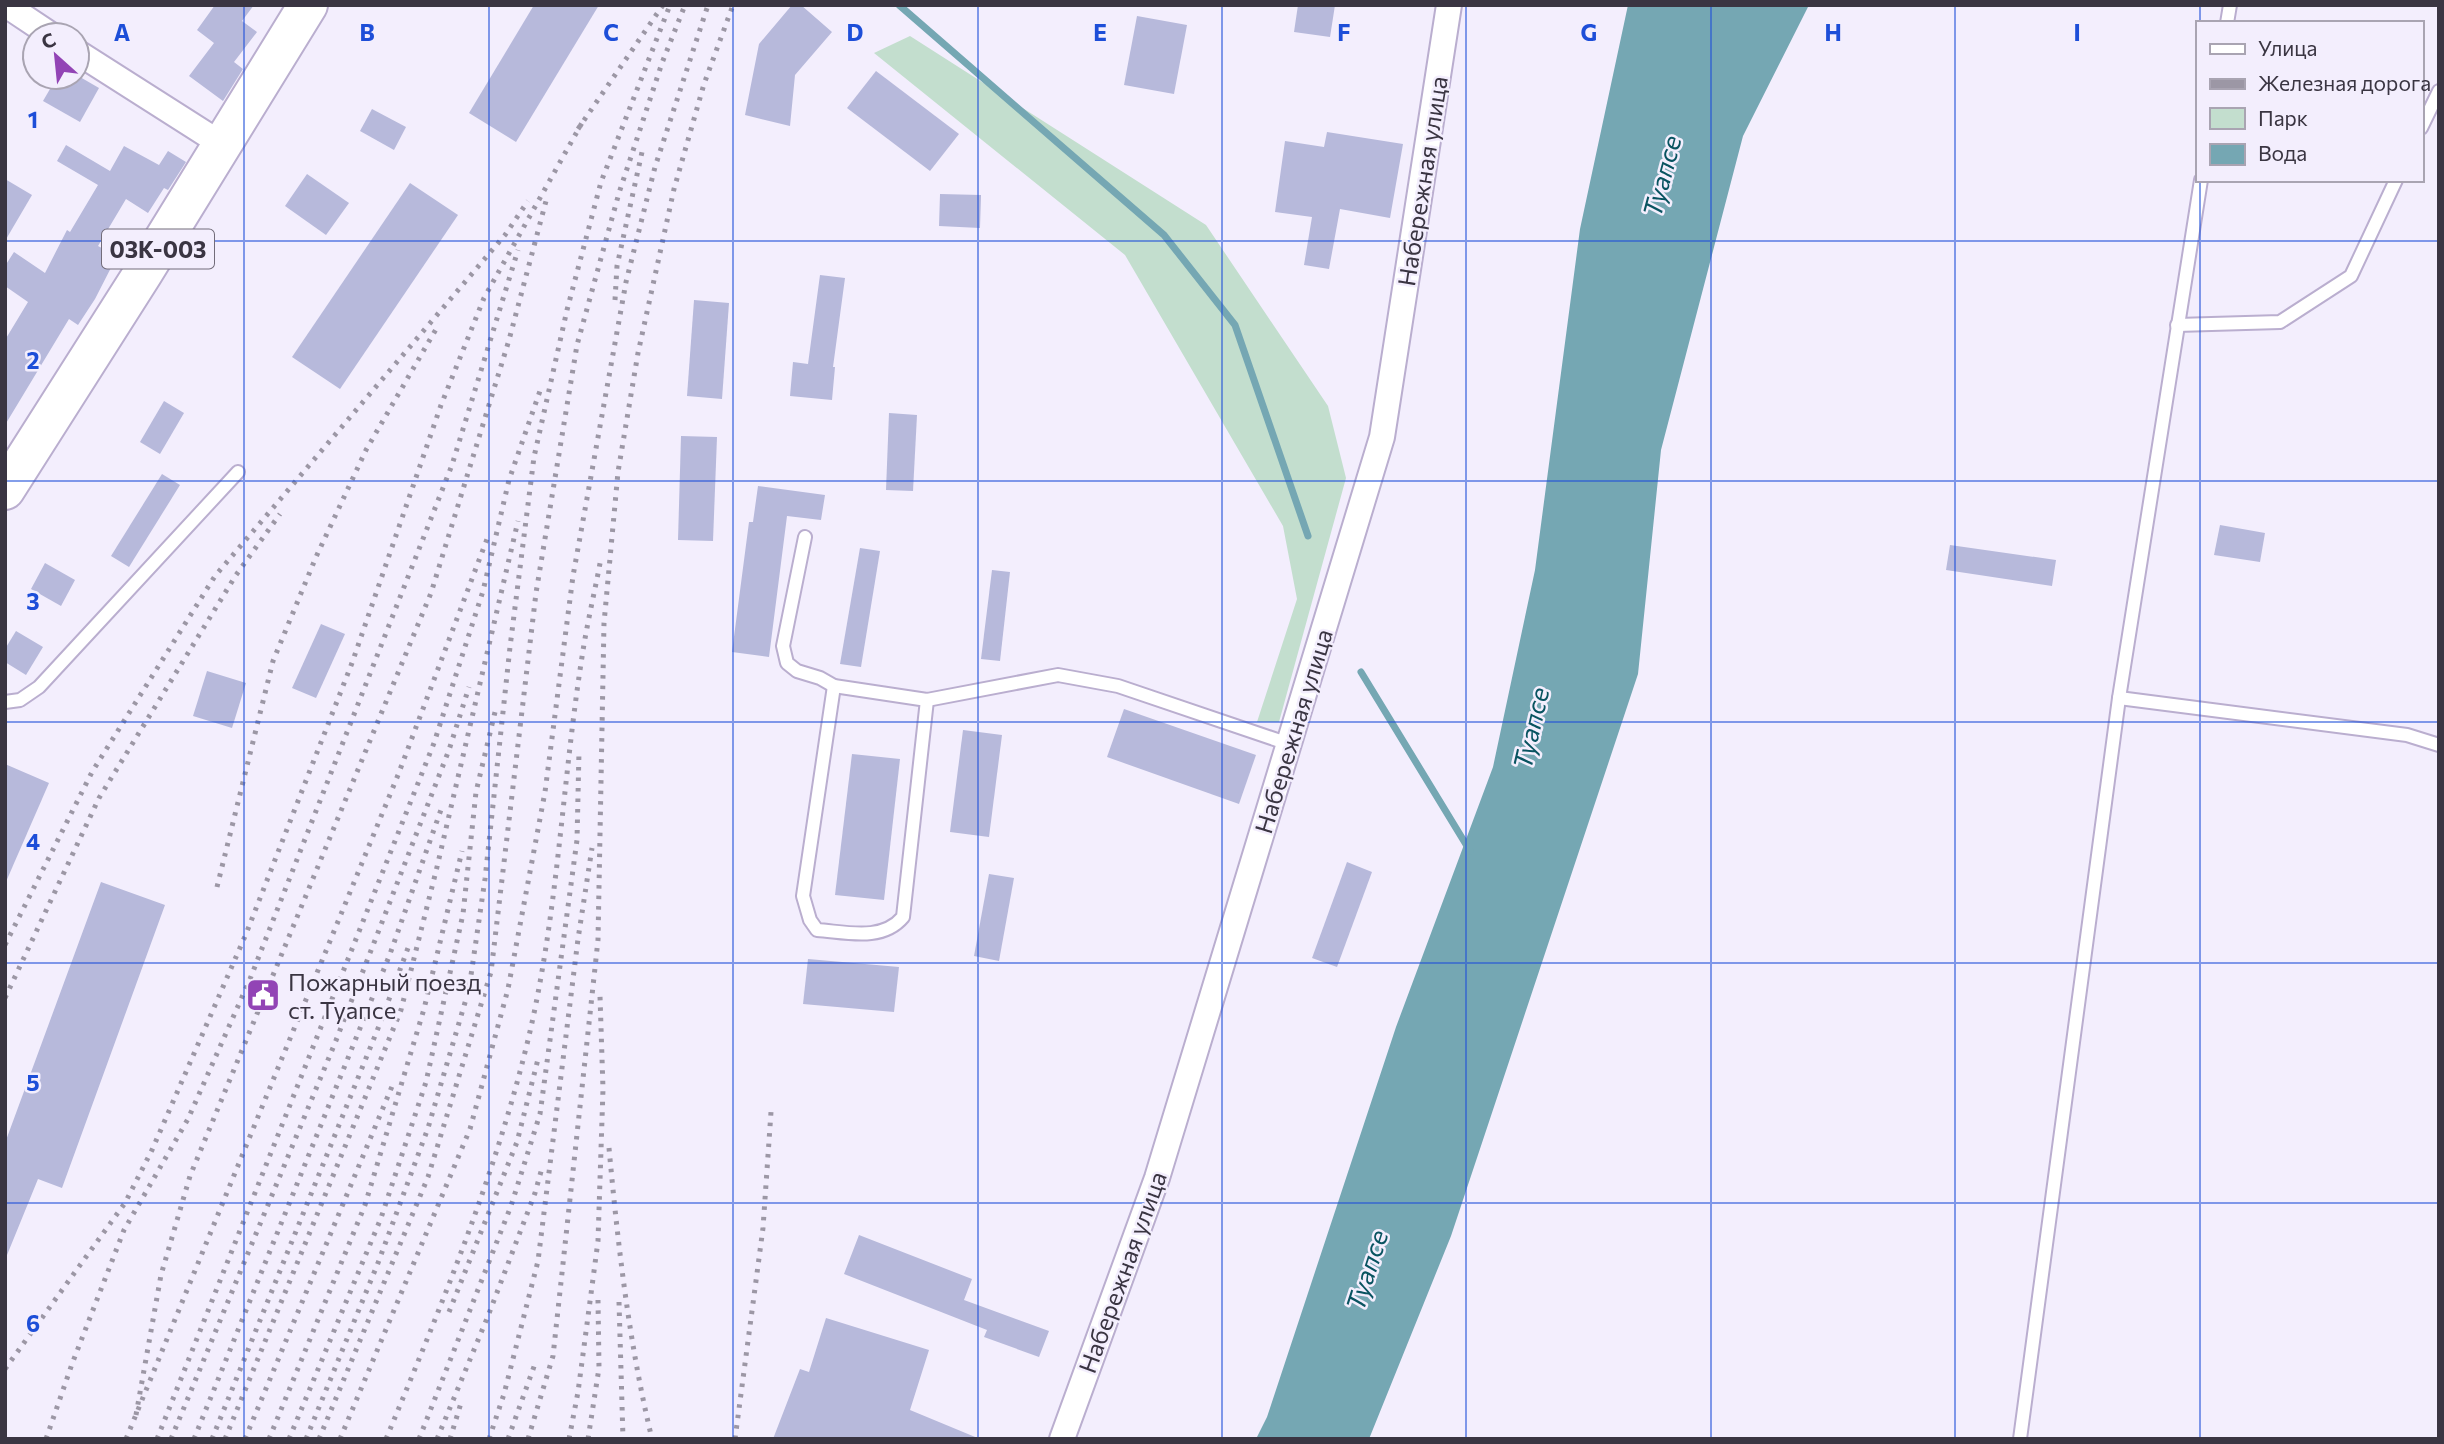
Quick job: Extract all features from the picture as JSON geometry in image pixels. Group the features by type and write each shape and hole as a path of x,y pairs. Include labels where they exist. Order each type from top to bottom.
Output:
{"main road":[{"name":"03К-003","path":"5,490 308,5"}],"street":[{"path":"6,5 30,21"},
{"name":"Набережная улица","path":"1062,1439 1157,1178 1382,437 1449,5"},
{"path":"91,61 223,145"}],"lane":[{"path":"2423,124 2439,91"},
{"path":"2020,1439 2119,698 2201,182"},
{"path":"2177,326 2280,322 2351,276 2395,182"},
{"path":"5,702 20,700 39,687 238,472"},
{"path":"805,537 783,646 787,663 797,671 820,678 834,686 927,700 1058,675 1118,686 1289,744"},
{"path":"834,686 803,897 810,920 817,930 873,934 895,927 903,917 927,700"},
{"path":"2119,698 2407,735 2439,745"}],"green space":[{"path":"910,36 1206,225 1328,406 1346,478 1279,722 1257,722 1297,599 1283,526 1125,255 874,53"}],"water":[{"name":"Туапсе","path":"1628,5 1809,5 1743,136 1661,450 1638,674 1451,1236 1369,1439 1256,1439 1267,1417 1396,1027 1493,767 1535,570 1580,229"}],"building":[{"path":"215,5 254,5 242,21 257,32 234,62 243,69 223,101 189,76 214,43 197,30"},
{"path":"534,5 599,5 516,142 469,113"},
{"path":"792,5 801,5 832,32 795,75 790,126 745,115 759,44"},
{"path":"1298,5 1335,5 1330,37 1294,32"},
{"path":"1137,16 1187,25 1174,94 1124,85"},
{"path":"876,71 959,134 930,171 847,108"},
{"path":"91,83 99,88 80,122 43,101 49,91 91,91"},
{"path":"372,109 406,127 394,150 360,131"},
{"path":"1327,132 1403,144 1390,218 1340,209 1329,269 1304,265 1312,217 1275,212 1285,141 1324,147"},
{"path":"66,145 110,171 124,146 159,165 168,151 186,162 168,190 164,188 148,213 126,199 98,246 117,256 95,299 78,325 69,319 5,425 5,340 28,302 5,286 5,266 14,252 45,273 67,230 70,232 98,185 57,161"},
{"path":"307,174 349,203 326,235 285,206"},
{"path":"5,179 32,195 5,241"},
{"path":"410,183 458,215 340,389 292,357"},
{"path":"940,194 981,195 980,228 939,226"},
{"path":"820,275 845,278 833,367 832,400 790,396 793,362 808,364"},
{"path":"694,300 729,303 722,399 687,396"},
{"path":"164,401 184,413 160,454 140,442"},
{"path":"889,413 917,415 913,491 886,490"},
{"path":"681,436 717,437 713,541 678,540"},
{"path":"162,474 180,485 129,567 111,556"},
{"path":"758,486 825,495 821,520 787,516 769,657 732,652 749,522 753,522"},
{"path":"2220,525 2265,533 2260,562 2214,555"},
{"path":"1950,545 2056,560 2052,586 1946,570"},
{"path":"860,548 880,551 861,667 840,664"},
{"path":"45,563 75,580 61,606 31,589"},
{"path":"992,570 1010,572 1000,661 981,659"},
{"path":"321,624 345,634 316,698 292,688"},
{"path":"16,631 43,647 26,675 5,662 5,649"},
{"path":"207,671 246,683 232,728 193,716"},
{"path":"1124,709 1256,755 1239,804 1107,757"},
{"path":"963,730 1002,735 989,837 950,832"},
{"path":"852,754 900,759 884,900 835,895"},
{"path":"5,764 49,783 5,884"},
{"path":"1347,862 1372,872 1337,967 1312,958"},
{"path":"989,874 1014,878 999,961 974,956"},
{"path":"101,882 165,905 62,1188 38,1179 5,1260 5,1143"},
{"path":"808,959 899,967 894,1012 803,1004"},
{"path":"859,1235 972,1279 964,1300 1049,1331 1039,1357 984,1337 987,1330 844,1274"},
{"path":"826,1318 929,1350 910,1410 980,1439 773,1439 800,1369 809,1372"}],"waterway":[{"path":"899,5 1164,235 1235,325 1308,536"},
{"path":"1361,672 1470,851"}],"railway":[{"path":"578,129 663,5"},
{"path":"306,1439 378,1263 428,1128 469,989 485,879 534,457 567,310 601,182 670,5"},
{"path":"319,1439 428,1177 491,972 536,593 577,345 619,193 662,63 685,5"},
{"path":"340,1439 470,1129 508,989 545,792 573,576 626,282 655,167 708,5"},
{"path":"528,1439 553,1356 598,940 604,623 618,472 638,353 674,189 704,84 733,5"},
{"path":"5,1369 125,1203 152,1150 246,934 352,663 441,405 484,298 583,121"},
{"path":"615,300 617,266 642,152"},
{"path":"5,945 92,772 215,576 505,235 528,201"},
{"path":"136,1415 161,1275 190,1176 431,593 509,340 546,201"},
{"path":"46,1439 124,1230 188,1119 250,979 452,465 518,250"},
{"path":"217,887 273,661 316,557 366,450 439,324"},
{"path":"157,1439 434,743 483,591 509,480 541,388"},
{"path":"5,998 99,798 236,575 280,514"},
{"path":"225,1439 401,1010 518,521"},
{"path":"126,1439 398,775 487,539"},
{"path":"386,1439 446,1292 483,1192 528,1040 553,897 582,657 601,558"},
{"path":"171,1439 335,1043 449,750 469,687"},
{"path":"289,1439 381,1218 426,1082 463,914 476,792 495,712"},
{"path":"419,1439 511,1206 540,1114 577,840 579,751"},
{"path":"194,1439 390,954 443,804"},
{"path":"489,1439 504,1394 538,1261 592,848"},
{"path":"269,1439 365,1205 424,1009 462,851"},
{"path":"212,1439 408,948"},
{"path":"569,1439 598,1241 603,1089 600,996"},
{"path":"449,1312 517,1142 538,1059"},
{"path":"245,1439 393,1084"},
{"path":"735,1439 763,1228 771,1112"},
{"path":"609,1148 625,1294 652,1439"},
{"path":"437,1439 488,1316 542,1168"},
{"path":"588,1439 599,1368 598,1300"},
{"path":"619,1302 623,1439"},
{"path":"508,1439 536,1361"},
{"path":"450,1439 461,1403"}],"place":[{"name":"Пожарный поезд ст. Туапсе","path":"263,995"}]}
